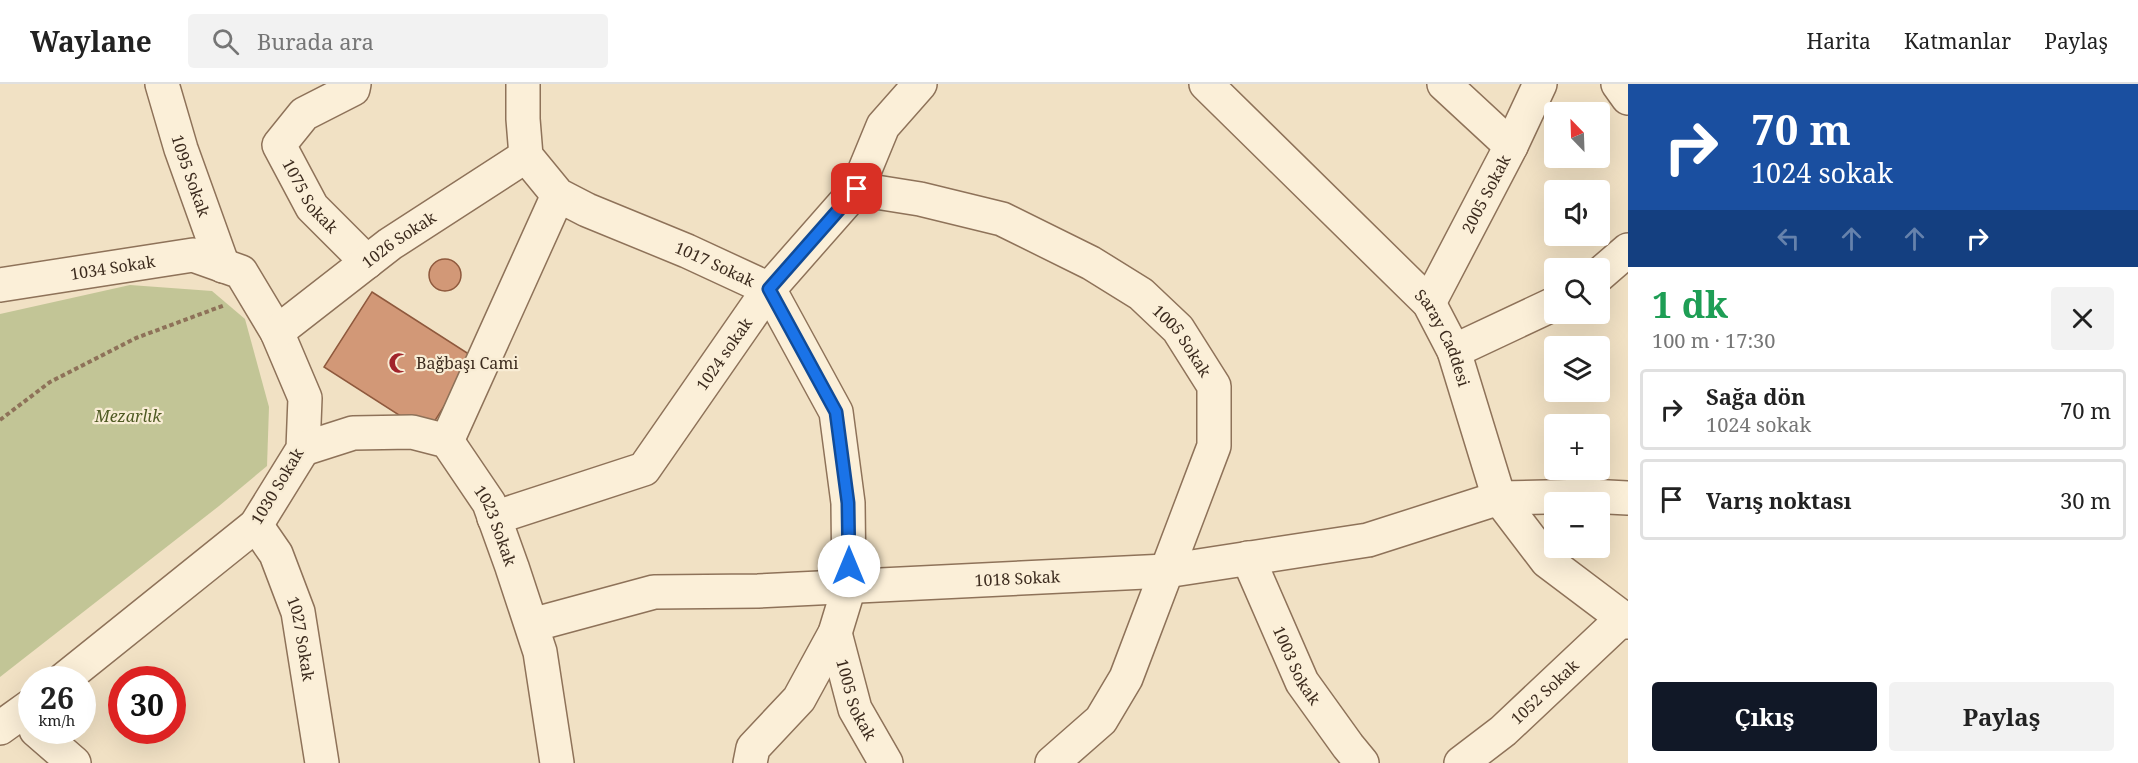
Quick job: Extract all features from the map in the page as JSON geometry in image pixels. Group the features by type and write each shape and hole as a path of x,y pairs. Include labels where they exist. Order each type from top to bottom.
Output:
{"street":[{"name":"1095 Sokak","path":"162,84 181,150 223,266"},
{"name":"1075 Sokak","path":"354,84 353,89 304,114 279,145 312,207 367,262"},
{"path":"523,84 526,156"},
{"name":"1024 sokak","path":"494,518 644,469 769,289 857,189 883,126 920,84"},
{"name":"Saray Caddesi","path":"1206,84 1429,303 1454,351 1499,498 1547,561 1625,620"},
{"path":"1444,84 1510,146"},
{"name":"2005 Sokak","path":"1429,303 1540,84"},
{"path":"1618,84 1628,98"},
{"name":"1026 Sokak","path":"277,332 390,244 526,156"},
{"name":"1017 Sokak","path":"526,156 558,195 586,210 687,251 769,289 836,412 848,503 849,587 835,633 799,699 753,748 750,763"},
{"name":"1005 Sokak","path":"857,189 920,199 1002,219 1101,269 1141,294 1178,329 1214,386 1214,446 1126,678 1085,752 1052,763"},
{"path":"303,449 353,433 412,432 447,441 558,195"},
{"path":"1610,266 1628,250"},
{"name":"1034 Sokak","path":"0,285 193,255 223,266"},
{"name":"1030 Sokak","path":"80,666 256,525 303,449 304,398 277,332 241,272 223,266"},
{"path":"1454,351 1544,309"},
{"name":"1023 Sokak","path":"447,441 489,503 540,651 557,763"},
{"name":"1018 Sokak","path":"531,625 654,592 758,591 1166,571 1368,540 1499,498 1589,496 1628,498"},
{"name":"1027 Sokak","path":"256,525 276,554 298,612 322,763"},
{"name":"1003 Sokak","path":"1248,558 1302,682 1362,763"},
{"name":"1052 Sokak","path":"1461,763 1503,731 1625,620"},
{"name":"1005 Sokak","path":"835,633 855,709 886,763"},
{"path":"51,744 74,763"}],"path":[{"path":"0,420 50,382 136,338 254,294"}],"green space":[{"name":"Mezarlık","path":"130,285 212,291 245,319 269,407 267,466 0,677 0,314"}],"building":[{"path":"445,259 456,264 461,275 456,286 445,291 434,286 429,275 434,264"},
{"name":"Bağbaşı Cami","path":"372,292 475,358 427,433 324,367"}],"place":[{"name":"Bağbaşı Cami","path":"399,363"}],"route":[{"path":"849,566 848,503 836,412 769,289 857,189"}]}
